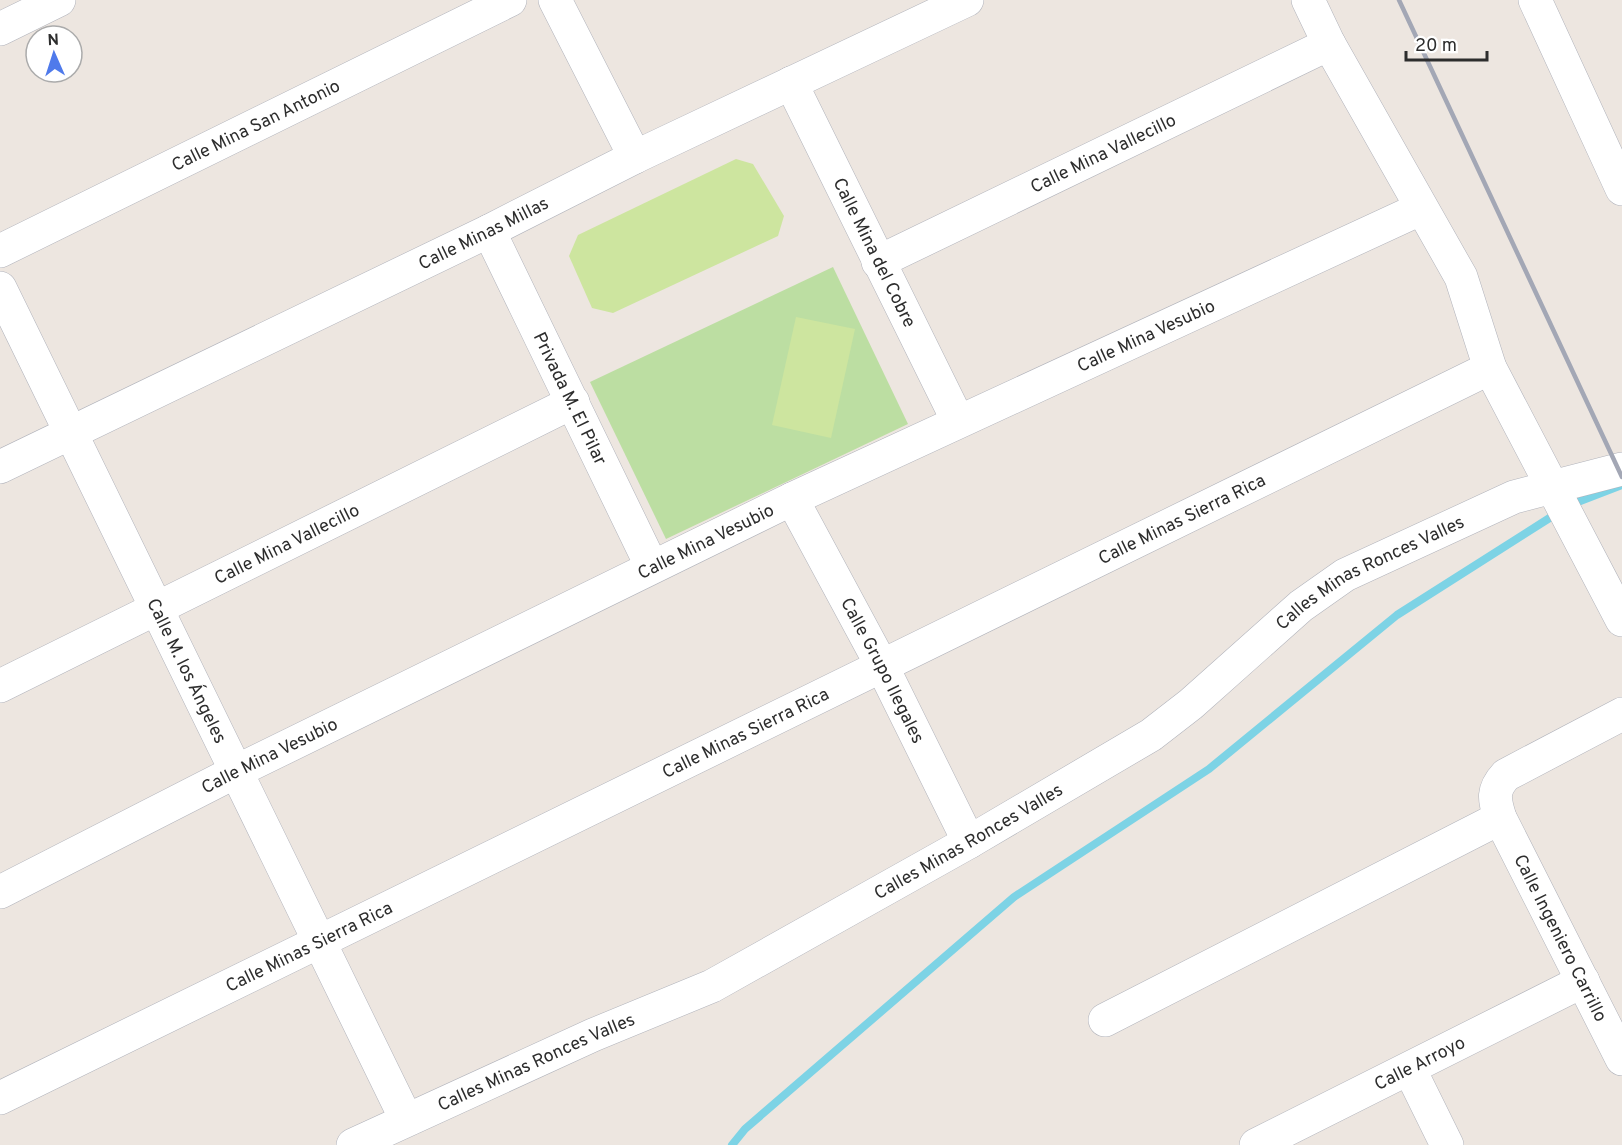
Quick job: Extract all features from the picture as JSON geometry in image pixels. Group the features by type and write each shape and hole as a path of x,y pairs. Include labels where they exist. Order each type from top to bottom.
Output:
{"street":[{"path":"0,30 59,0"},
{"name":"Calle Mina San Antonio","path":"0,251 510,0"},
{"path":"555,0 635,157"},
{"name":"Calle Minas Millas","path":"0,467 489,231 635,157 967,0"},
{"path":"1308,0 1329,44 1420,209 1461,277 1490,368 1622,620"},
{"path":"1535,0 1622,189"},
{"name":"Calle Mina Vallecillo","path":"878,261 1329,44"},
{"name":"Calle Mina del Cobre","path":"791,83 958,422"},
{"name":"Calle Mina Vesubio","path":"0,892 235,772 792,499 1420,209"},
{"name":"Privada M. El Pilar","path":"489,231 652,567"},
{"name":"Calle M. los Ángeles","path":"0,288 155,610 406,1119"},
{"name":"Calle Minas Sierra Rica","path":"0,1098 1490,368"},
{"name":"Calle Mina Vallecillo","path":"0,686 573,402"},
{"name":"Calles Minas Ronces Valles","path":"353,1145 593,1035 712,986 969,842 1151,735 1199,697 1301,606 1345,575 1492,506 1552,486 1622,469"},
{"name":"Calle Grupo Ilegales","path":"792,499 882,666 969,842"},
{"name":"Calle Ingeniero Carrillo","path":"1622,714 1506,775 1497,785 1493,798 1500,818 1622,1059"},
{"path":"1105,1020 1500,818"},
{"name":"Calle Arroyo","path":"1256,1145 1410,1070 1583,981"},
{"path":"1410,1070 1446,1145"}],"green space":[{"path":"736,159 753,164 784,216 778,236 613,313 592,308 569,256 578,235"},
{"path":"833,267 908,424 666,539 590,382"},
{"path":"796,317 855,329 831,438 772,425"}],"waterway":[{"path":"1570,505 1622,485"},
{"path":"732,1145 745,1129 1014,897 1209,769 1397,615 1559,512"}],"railway":[{"path":"1399,0 1622,477"}]}
